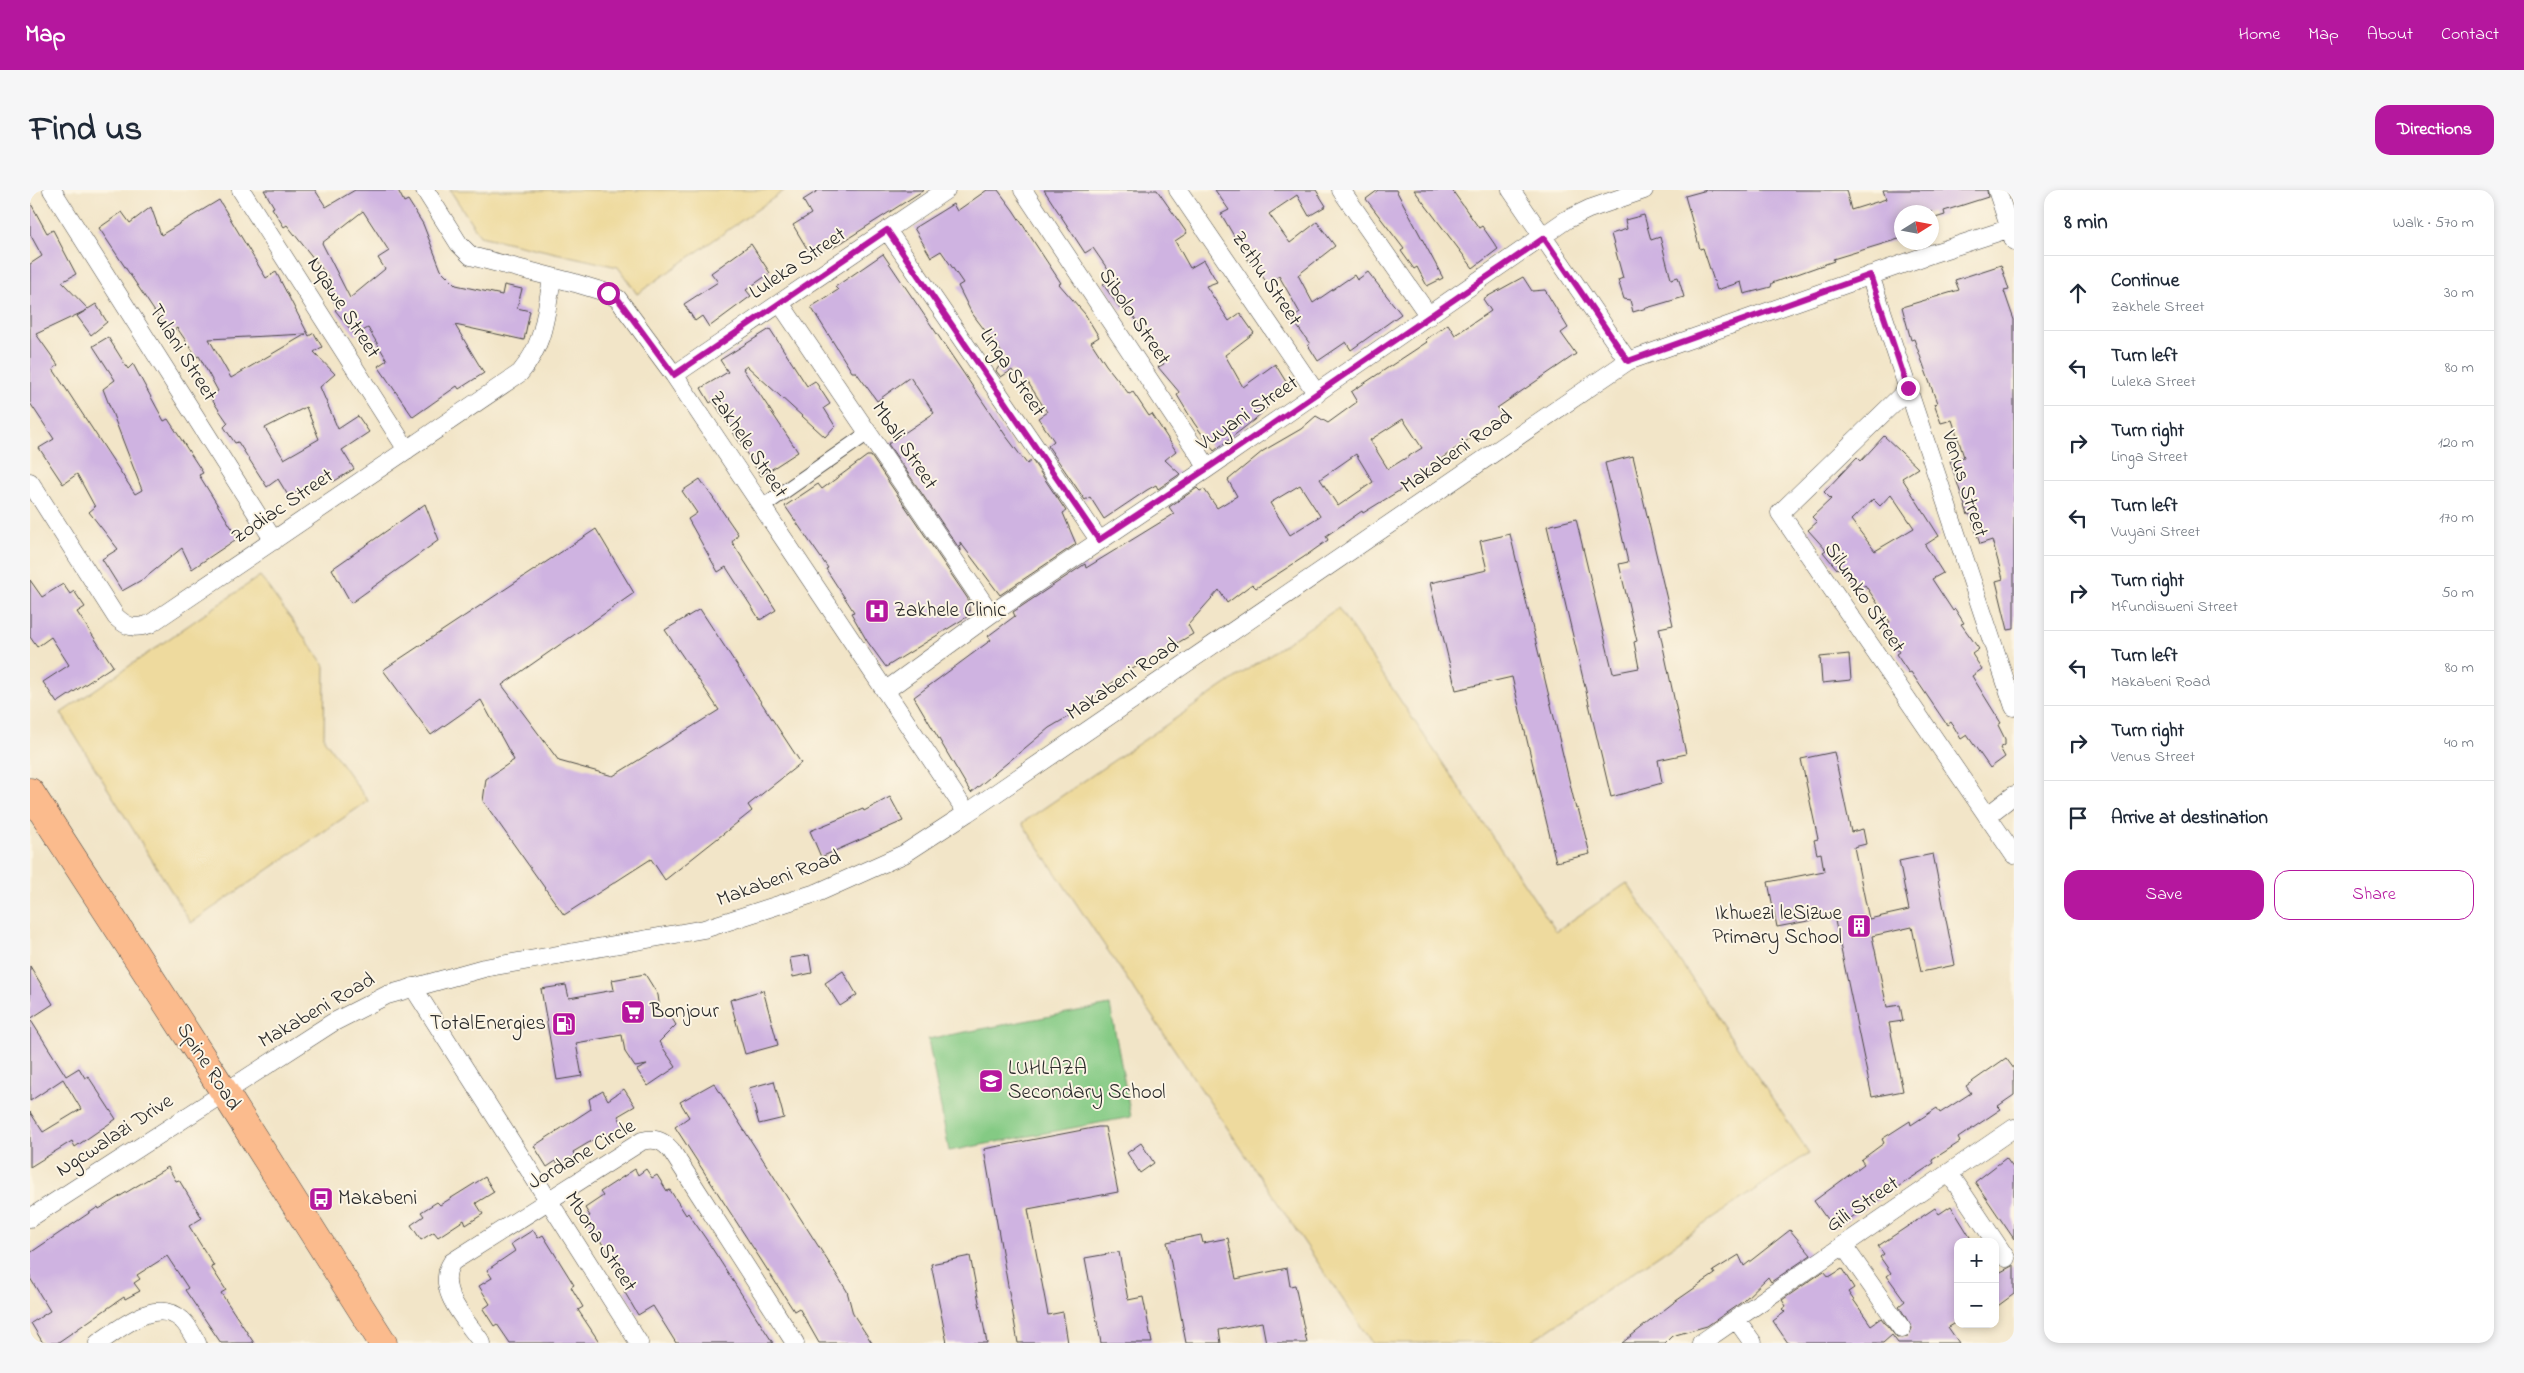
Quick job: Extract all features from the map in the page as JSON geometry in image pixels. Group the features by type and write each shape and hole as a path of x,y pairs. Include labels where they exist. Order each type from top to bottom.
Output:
{"main road":[{"name":"Spine Road","path":"30,792 225,1093 383,1343"}],"street":[{"name":"Tulani Street","path":"52,190 274,541"},
{"name":"Nqawe Street","path":"241,190 407,450"},
{"name":"Zakhele Street","path":"424,190 459,244 471,256 583,285 608,293 618,299 674,375 968,813"},
{"name":"Luleka Street","path":"674,375 946,190"},
{"name":"Sibolo Street","path":"1023,190 1208,468"},
{"name":"Zethu Street","path":"1178,190 1316,394"},
{"path":"1342,190 1429,316"},
{"path":"1511,190 1628,361"},
{"name":"Vuyani Street","path":"885,691 991,614 1544,238 1566,220 1589,209 1644,190"},
{"path":"1997,190 2013,232"},
{"name":"Linga Street","path":"887,230 1099,540"},
{"name":"Makabeni Road","path":"225,1093 332,1023 387,996 484,968 704,929 819,892 904,854 968,813 1628,361 1870,275 2013,232"},
{"name":"Venus Street","path":"1870,275 2014,706"},
{"name":"Zodiac Street","path":"30,482 116,617 125,625 134,628 150,624 520,373 532,358 539,345 552,278"},
{"name":"Mbali Street","path":"780,303 991,614"},
{"name":"Silumko Street","path":"1908,388 1780,514 2014,855"},
{"path":"762,507 868,433"},
{"path":"1987,816 2014,795"},
{"name":"Mbona Street","path":"413,987 547,1201 639,1343"},
{"name":"Ngcwalazi Drive","path":"30,1218 225,1093"},
{"name":"Gili Street","path":"1701,1343 2014,1128"},
{"name":"Jordane Circle","path":"482,1343 447,1289 445,1278 447,1269 452,1262 642,1141 658,1140 665,1144 795,1343"},
{"path":"1949,1173 2006,1258"},
{"path":"1843,1245 1902,1329"},
{"path":"98,1343 138,1318 153,1312 162,1311 183,1320 197,1343"},
{"path":"1736,1319 1753,1343"}],"green space":[{"path":"1110,1005 1131,1117 949,1151 928,1039"}],"sand":[{"path":"450,190 785,190 637,294 618,267 480,236"},
{"path":"260,576 325,666 324,739 368,801 191,923 61,713"},
{"path":"1338,608 1556,931 1627,883 1809,1153 1529,1343 1372,1343 1022,823"}],"building":[{"path":"264,190 315,190 326,207 355,190 398,190 404,202 408,200 423,224 441,270 456,285 502,295 504,285 522,289 517,308 530,311 524,340 455,325 484,373 459,389 457,386 413,417 378,366 387,360 368,328 355,335 335,310 338,308 323,285 330,279 287,225 284,227 272,208 274,207","holes":["363,211 389,251 378,258 385,269 350,298 322,243"]},
{"path":"819,190 924,190 833,248 831,245 812,257 793,225 811,214 803,200"},
{"path":"987,190 998,190 1013,210 1061,283 1059,284 1085,314 1099,337 1091,342 1106,365 1129,394 1133,392 1149,416 1152,414 1176,451 1165,460 1180,474 1158,489 1156,485 1147,490 1104,519 1090,497 1085,500 1048,446 1054,441 1038,418 1047,412 1027,381 1021,384 1012,370 1001,377 996,371 1005,357 971,312 958,286 963,283 941,251 931,257 914,228 953,204 957,211"},
{"path":"1044,190 1157,190 1187,233 1175,241 1190,268 1204,260 1217,282 1206,286 1229,321 1240,313 1254,333 1225,355 1243,387 1275,364 1288,385 1266,405 1267,408 1254,420 1214,451 1177,395 1180,393 1158,367 1164,364 1127,306 1121,310 1103,284 1113,277 1093,248 1085,253"},
{"path":"1215,190 1316,190 1326,206 1309,216 1297,195 1269,214 1290,243 1317,222 1335,246 1298,275 1313,303 1354,275 1357,280 1368,272 1401,314 1351,350 1346,342 1318,361 1308,345 1310,344 1292,319 1300,313 1279,276 1268,284 1253,264 1251,265 1221,214 1229,210"},
{"path":"1378,190 1396,190 1443,278 1427,286 1417,267 1414,269 1401,251 1404,249 1366,199"},
{"path":"1414,190 1452,190 1479,228 1482,226 1498,249 1473,268"},
{"path":"1707,190 1846,190 1851,210 1886,199 1883,190 1987,190 1988,197 1944,211 1945,215 1939,217 1939,205 1894,205 1894,240 1833,259 1834,261 1772,283 1771,287 1744,294 1741,282 1717,290 1703,248 1700,249 1685,196"},
{"path":"219,200 266,278 276,272 309,336 314,333 322,347 314,352 335,374 320,387 338,429 358,416 369,432 342,450 354,469 333,482 328,474 289,497 278,479 267,487 238,442 235,443 224,427 228,423 210,397 218,391 199,356 197,357 177,328 169,333 99,228 122,212 130,223 151,207 161,235","holes":["306,334 231,378 209,339","306,407 319,439 284,459 265,428"]},
{"path":"30,202 47,233 53,230 76,274 62,282 88,309 96,304 107,322 91,335 77,316 87,310 36,334 58,365 53,369 135,494 142,490 103,389 115,380 93,346 108,337 128,369 133,364 164,421 168,419 203,473 199,475 238,538 192,569 182,548 145,578 122,591 102,559 118,549 89,512 95,507 77,474 63,484 39,448 54,439 30,403 30,264 42,256 30,234"},
{"path":"1644,215 1651,240 1660,237 1671,279 1678,277 1684,297 1633,312 1630,300 1624,299 1618,280 1623,278 1611,234 1627,229 1625,220"},
{"path":"751,244 770,273 746,290 751,296 709,327 702,316 695,321 684,304 718,282 711,273"},
{"path":"883,254 1006,436 1027,464 1032,460 1066,511 1063,513 1076,544 1000,595 960,542 961,551 888,444 934,413 910,377 877,401 856,372 852,372 811,307 838,290 835,287"},
{"path":"2001,265 2009,290 2004,291 2014,320 2014,629 2008,630 1996,581 2003,579 1992,540 1980,544 1970,514 1968,515 1950,461 1964,457 1952,420 1941,423 1934,404 1937,403 1914,339 1911,340 1902,307 1959,290 1955,280"},
{"path":"1523,277 1532,291 1545,290 1568,328 1561,333 1576,354 1497,408 1502,416 1431,466 1433,470 1363,513 1362,511 1326,536 1328,540 1304,557 1256,588 1252,584 1227,603 1219,590 1188,625 1193,634 1122,675 1076,712 1049,728 971,793 914,697 991,640 988,636 1015,616 1013,612 1085,564 1086,568 1174,514 1169,507 1197,488 1200,491 1204,489 1217,508 1237,496 1228,480 1263,451 1301,429 1316,416 1328,423 1357,402 1351,392 1427,342 1425,340 1448,324 1455,335 1491,311 1483,299","holes":["1403,419 1422,448 1388,469 1370,440","1356,454 1373,482 1338,506 1320,479","1300,485 1320,516 1290,535 1270,503"]},
{"path":"770,329 807,386 815,381 830,404 824,408 835,426 825,437 747,366 743,369 798,452 761,476 713,401 710,403 701,388 728,372 720,360"},
{"path":"1884,436 1918,468 1902,478 1939,536 1925,545 1943,573 1932,579 1953,611 1955,609 1964,623 1961,624 1979,649 1972,654 1982,669 1972,676 2001,723 1998,725 2005,739 2005,745 2000,748 2005,757 1990,768 1967,735 1961,739 1951,722 1947,725 1911,672 1909,673 1896,654 1899,652 1882,627 1890,622 1865,585 1857,591 1840,567 1837,569 1823,552 1826,550 1808,530 1817,522 1812,517 1831,499 1824,492 1857,457 1861,461","holes":["1891,494 1914,528 1875,551 1851,520 1873,499 1880,506"]},
{"path":"867,456 871,456 968,599 970,615 886,667 867,641 851,613 854,612 826,569 828,568 785,506 818,484 822,489"},
{"path":"1633,456 1673,625 1659,628 1686,754 1658,760 1662,783 1611,797 1547,526 1576,519 1613,673 1639,668 1634,642 1637,641 1619,564 1628,562 1605,463"},
{"path":"700,479 738,534 732,542 776,610 760,620 726,567 718,572 688,519 697,513 682,491"},
{"path":"425,504 439,540 351,603 332,569"},
{"path":"596,529 634,593 502,685 559,761 613,776 719,710 665,630 700,609 801,763 748,805 752,811 665,880 651,859 564,915 483,801 486,779 514,760 481,700 431,735 383,670"},
{"path":"1510,534 1576,809 1578,808 1590,854 1556,862 1512,677 1456,690 1430,583 1487,570 1480,541"},
{"path":"30,580 42,597 63,584 70,594 74,591 85,607 77,612 113,666 57,703 43,682 69,665 51,637 37,647 30,637"},
{"path":"1849,654 1851,680 1822,683 1820,657"},
{"name":"Ikhwezi leSizwe Primary School","path":"1834,752 1851,832 1863,829 1866,844 1854,847 1869,919 1909,910 1899,861 1933,854 1955,965 1921,972 1912,927 1872,936 1887,1007 1900,1005 1903,1021 1889,1023 1903,1091 1872,1097 1834,916 1777,927 1768,882 1824,871 1821,853 1817,854 1814,840 1818,839 1801,759"},
{"path":"890,797 903,821 821,857 810,831 863,809 864,811"},
{"path":"809,955 812,973 793,977 790,958"},
{"path":"30,966 53,1004 30,1019"},
{"path":"843,971 857,995 840,1006 825,983"},
{"path":"645,974 658,995 661,1016 670,1015 676,1025 659,1042 676,1067 648,1086 637,1070 647,1065 635,1067 625,1052 622,1035 576,1043 582,1076 557,1080 541,989 566,985 569,998 614,990 612,980"},
{"path":"763,990 778,1045 745,1054 730,1000"},
{"path":"30,1019 66,1076 79,1068 85,1078 88,1076 116,1119 75,1147 72,1141 30,1167 30,1112 43,1132 81,1109 63,1079 30,1101"},
{"path":"2006,1058 2014,1069 2014,1095 1998,1106 2001,1109 1958,1138 1960,1142 1932,1160 1934,1163 1834,1229 1814,1201 1864,1164 1861,1160 1884,1143 1882,1139 1910,1121 1911,1125 1937,1108 1940,1113 1971,1093 1966,1086"},
{"path":"774,1081 784,1118 759,1124 749,1088"},
{"path":"714,1083 847,1291 853,1314 872,1343 819,1343 799,1308 794,1311 675,1127 689,1117 680,1102"},
{"path":"624,1089 635,1106 618,1116 624,1127 607,1137 605,1133 573,1152 575,1156 559,1166 556,1161 547,1167 534,1146 591,1109 589,1099 603,1091 608,1100"},
{"path":"1105,1127 1118,1192 1028,1209 1048,1315 1063,1312 1068,1343 1018,1343 984,1149"},
{"path":"1141,1143 1154,1163 1140,1173 1127,1153"},
{"path":"2006,1158 2014,1169 2014,1239 1975,1182"},
{"path":"168,1167 176,1181 179,1180 202,1218 189,1226 214,1266 211,1267 226,1290 221,1293 254,1343 221,1343 185,1290 188,1288 167,1256 137,1275 140,1279 134,1283 140,1291 125,1299 124,1297 57,1343 43,1343 31,1323 50,1311 30,1278 30,1253 98,1207 99,1209"},
{"path":"635,1169 638,1175 646,1169 652,1178 657,1175 667,1191 670,1190 686,1215 688,1213 706,1239 773,1343 676,1343 653,1306 638,1315 624,1291 630,1288 586,1218 590,1216 585,1208 603,1196 600,1192"},
{"path":"485,1177 494,1192 476,1203 483,1214 466,1225 464,1220 438,1237 434,1232 421,1240 411,1225 424,1216 421,1212 437,1202 440,1205"},
{"path":"1951,1206 1971,1238 1954,1238 1954,1323 1948,1327 1959,1343 1898,1343 1892,1335 1883,1343 1788,1343 1773,1321 1785,1312 1782,1309 1786,1306 1782,1300 1824,1271 1829,1277 1842,1269 1854,1288 1848,1292 1871,1325 1881,1318 1897,1338 1908,1337 1912,1328 1899,1306 1905,1301 1887,1276 1891,1273 1880,1257 1884,1254 1878,1246 1935,1208 1939,1214"},
{"path":"533,1230 538,1238 543,1235 574,1285 571,1287 583,1307 578,1310 600,1343 510,1343 497,1324 494,1326 483,1309 490,1304 479,1286 492,1278 487,1270 515,1251 511,1244"},
{"path":"1790,1230 1811,1255 1771,1282 1768,1277 1742,1302 1707,1326 1672,1336 1665,1343 1622,1343 1673,1303 1715,1274 1713,1271 1739,1255 1744,1266"},
{"path":"1201,1235 1203,1243 1228,1238 1236,1279 1287,1268 1290,1286 1295,1285 1307,1343 1266,1343 1262,1322 1219,1330 1221,1343 1186,1343 1167,1242"},
{"path":"1119,1252 1128,1300 1143,1297 1152,1343 1101,1343 1085,1258"},
{"path":"970,1256 987,1343 947,1343 931,1264"},
{"path":"2014,1265 2014,1294 1999,1305 1999,1283 1999,1273"}],"place":[{"name":"Zakhele Clinic","path":"877,611"},
{"name":"Ikhwezi leSizwe Primary School","path":"1859,926"},
{"name":"Bonjour","path":"633,1012"},
{"name":"TotalEnergies","path":"564,1024"},
{"name":"LUHLAZA Secondary School","path":"991,1081"},
{"name":"Makabeni","path":"321,1199"}],"route":[{"path":"608,293 618,299 674,375 887,230 1099,540 1208,468 1544,238 1628,361 1870,275 1908,388"}]}
